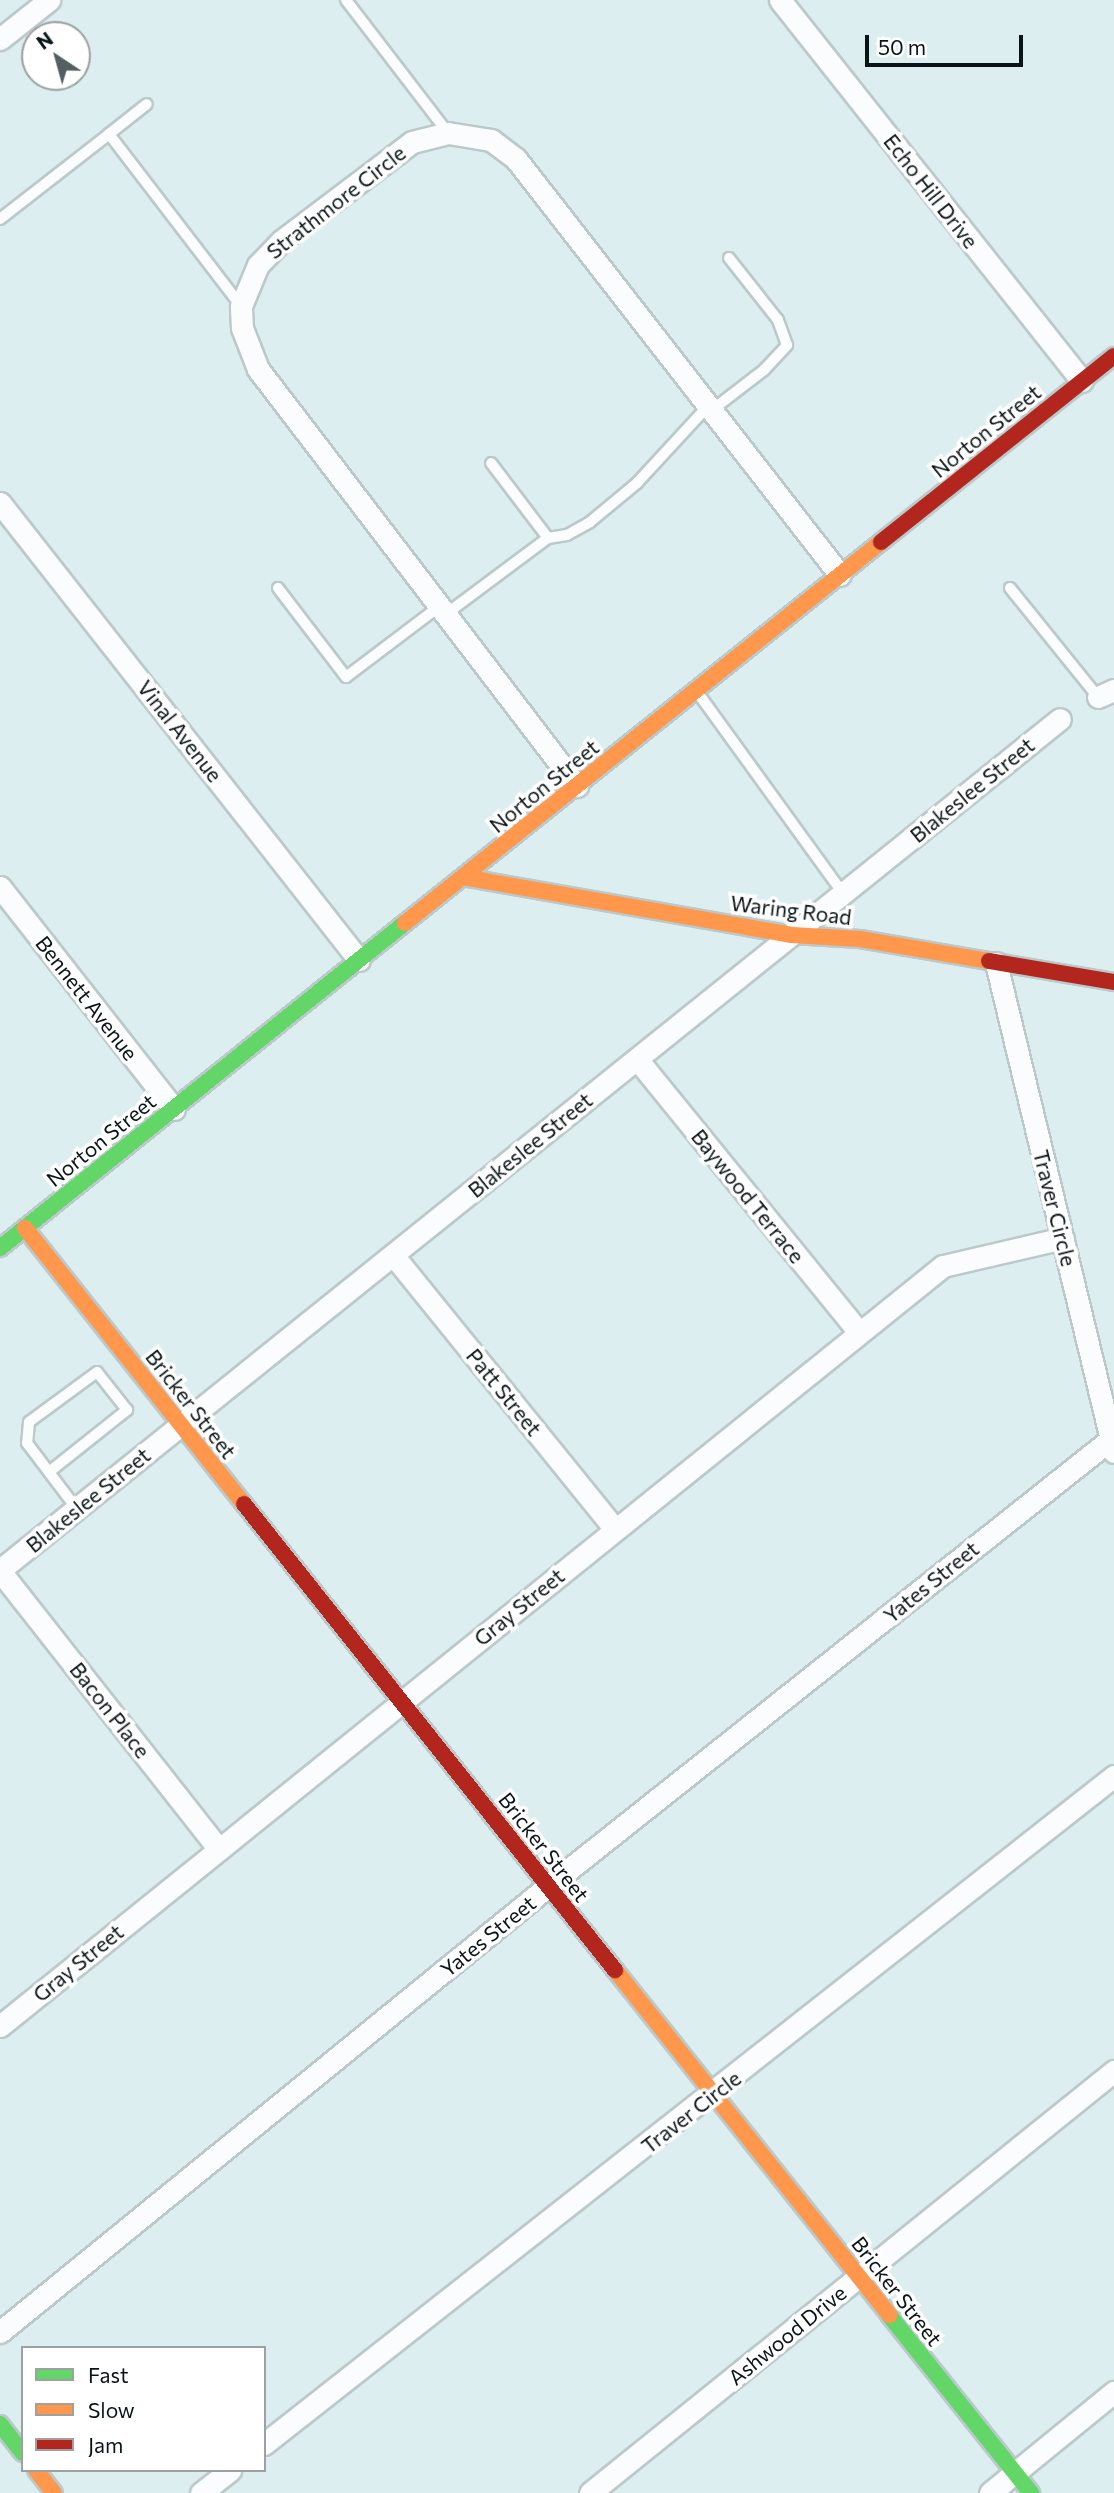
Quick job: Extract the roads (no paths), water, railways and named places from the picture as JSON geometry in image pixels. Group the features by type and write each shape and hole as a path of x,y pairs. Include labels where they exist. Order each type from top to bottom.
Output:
{"street":[{"path":"0,39 49,0"},
{"name":"Echo Hill Drive","path":"780,0 1082,381"},
{"name":"Strathmore Circle","path":"241,306 258,265 281,241 396,152 430,135 448,133 491,140 516,159 840,575"},
{"path":"241,306 242,328 258,369 577,786"},
{"name":"Norton Street","path":"0,1248 1114,356"},
{"name":"Vinal Avenue","path":"2,508 359,960"},
{"name":"Blakeslee Street","path":"0,1571 1060,719"},
{"name":"Waring Road","path":"463,877 792,935 860,939 1114,982"},
{"name":"Bennett Avenue","path":"0,887 174,1109"},
{"name":"Traver Circle","path":"996,963 1111,1431"},
{"name":"Baywood Terrace","path":"636,1059 859,1332"},
{"name":"Bricker Street","path":"25,1228 1031,2493"},
{"name":"Gray Street","path":"4,2015 219,1849 943,1266 1063,1238"},
{"name":"Patt Street","path":"393,1255 615,1529"},
{"name":"Yates Street","path":"0,2332 1111,1431"},
{"name":"Bacon Place","path":"0,1571 219,1849"},
{"name":"Traver Circle","path":"266,2442 714,2095 1114,1776"},
{"name":"Ashwood Drive","path":"590,2493 1114,2071"},
{"path":"990,2493 1114,2392"},
{"path":"0,2424 21,2450"},
{"path":"38,2472 54,2493"},
{"path":"201,2493 227,2472"}],"lane":[{"path":"346,0 448,133"},
{"path":"0,219 147,104"},
{"path":"109,134 241,306"},
{"path":"278,588 346,677 548,538 567,535 590,522 637,483 710,407 764,370 787,345 778,320 729,258"},
{"path":"491,463 548,538"},
{"path":"1010,588 1106,693"},
{"path":"696,690 844,893"},
{"path":"49,1472 127,1410 97,1372 29,1422 27,1443 77,1509"}]}
